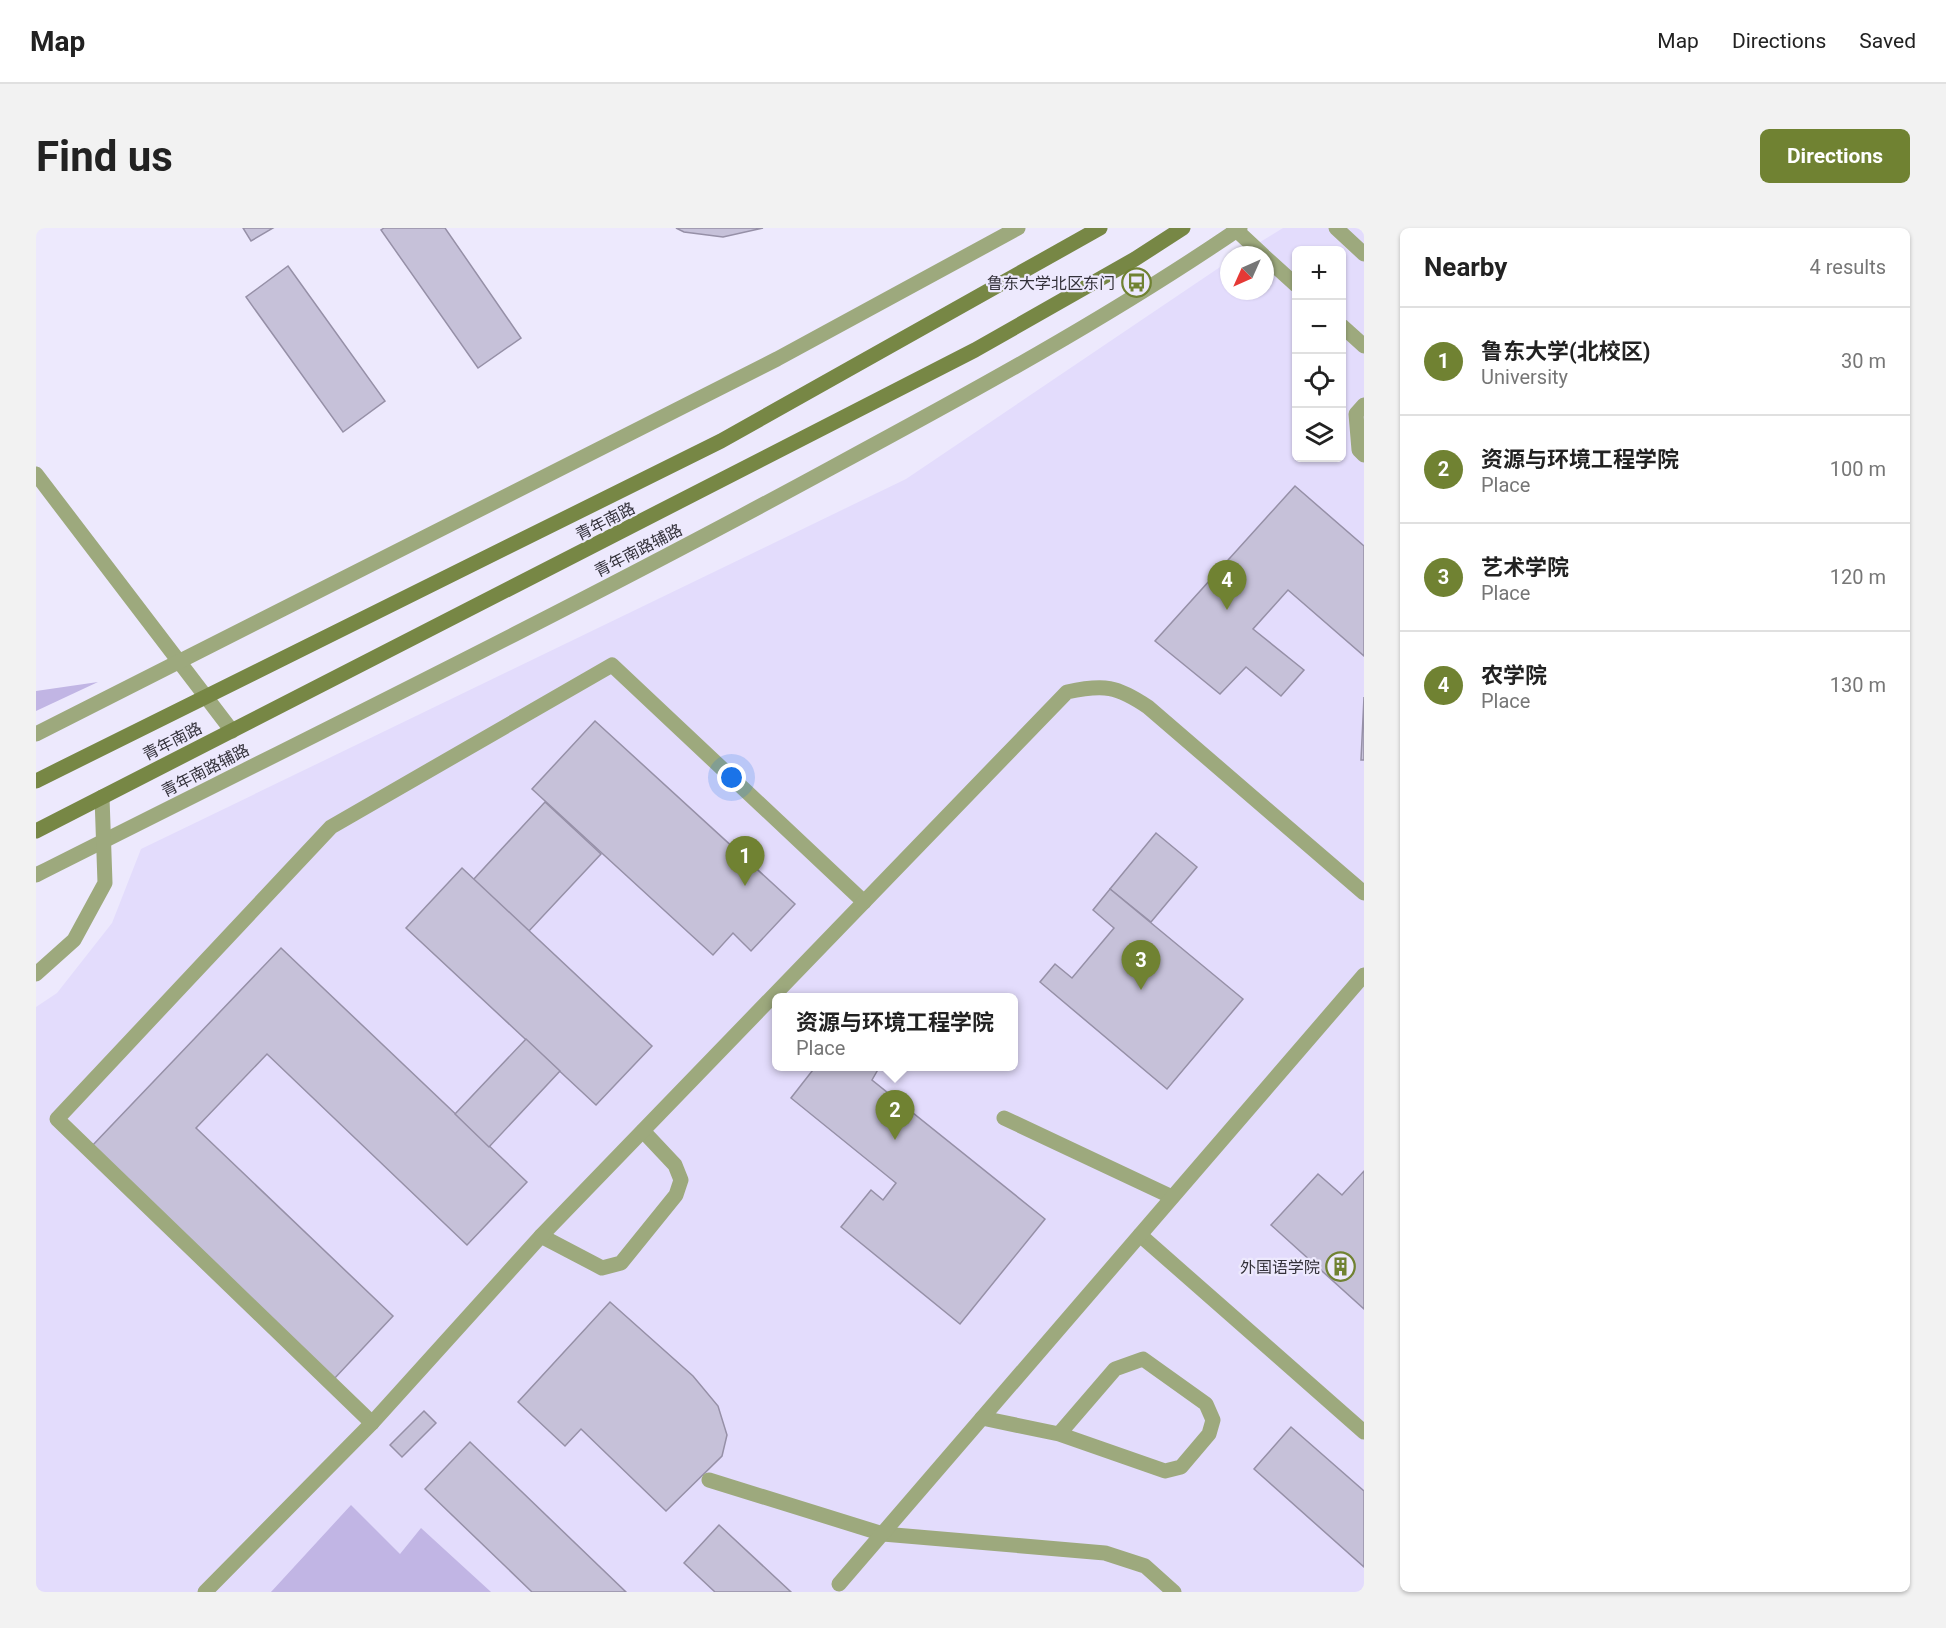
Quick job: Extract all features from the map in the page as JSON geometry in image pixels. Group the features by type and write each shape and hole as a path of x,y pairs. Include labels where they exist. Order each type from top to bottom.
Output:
{"main road":[{"name":"青年南路","path":"36,781 721,441 1100,228"},
{"name":"青年南路","path":"36,831 975,350 1135,259 1183,228"}],"street":[{"path":"36,734 777,359 1018,228"},
{"path":"1336,228 1364,254"},
{"path":"1237,229 1254,246"},
{"name":"青年南路辅路","path":"36,875 732,522 920,420 1148,287 1237,229"},
{"path":"1274,265 1292,281"},
{"path":"1346,330 1364,346"},
{"path":"1364,405 1356,414 1359,450 1364,455"},
{"path":"36,474 232,731"},
{"path":"372,1423 57,1119 331,827 612,665 864,902"},
{"path":"776,993 1067,692 1097,686 1125,692 1148,707 1364,893"},
{"path":"36,974 74,940 105,883 102,797"},
{"path":"839,1584 1364,975"},
{"path":"205,1592 372,1423 541,1236 772,997"},
{"path":"1004,1118 1172,1197"},
{"path":"541,1236 602,1268 621,1263 676,1195 681,1180 675,1165 643,1131"},
{"path":"1140,1235 1364,1432"},
{"path":"982,1418 1059,1434 1165,1471 1181,1467 1209,1434 1213,1420 1206,1404 1143,1359 1115,1369 1059,1434"},
{"path":"709,1480 883,1534 1105,1553 1145,1566 1174,1592"}],"shaded area":[{"path":"1283,228 1364,228 1364,1592 36,1592 36,1007 57,993 112,923 141,849 906,479 1220,267 1220,300 1274,300 1274,246 1254,246"},
{"path":"98,682 36,711 36,691"},
{"path":"351,1505 400,1554 421,1528 491,1592 271,1592"}],"building":[{"path":"243,228 273,228 251,241"},
{"path":"384,228 445,228 521,338 478,368 381,230"},
{"path":"676,228 763,228 723,237 684,232"},
{"path":"288,266 385,401 343,432 246,297"},
{"path":"1295,486 1364,546 1364,656 1288,590 1253,629 1304,670 1281,696 1246,667 1220,694 1155,641"},
{"path":"1364,697 1364,760 1361,760"},
{"path":"595,721 795,904 751,951 733,933 713,955 532,789"},
{"path":"545,802 601,854 528,932 473,880"},
{"path":"1156,833 1197,867 1151,922 1110,889"},
{"path":"462,868 652,1046 596,1105 406,928"},
{"path":"1110,889 1243,999 1167,1089 1040,982 1055,964 1072,978 1114,928 1093,910"},
{"path":"281,948 527,1182 467,1245 267,1054 196,1128 393,1316 334,1379 91,1147"},
{"path":"526,1039 560,1071 489,1147 455,1114"},
{"path":"812,1071 877,1071 872,1080 1045,1219 960,1324 841,1227 871,1190 883,1200 896,1183 791,1098"},
{"name":"外国语学院","path":"1364,1171 1364,1309 1271,1225 1318,1174 1342,1195"},
{"path":"610,1302 693,1376 718,1406 727,1435 722,1456 666,1511 581,1429 565,1446 518,1402"},
{"path":"424,1411 436,1423 402,1457 390,1445"},
{"path":"1291,1427 1364,1491 1364,1567 1254,1469"},
{"path":"470,1442 626,1592 532,1592 425,1489"},
{"path":"719,1525 791,1592 715,1592 684,1563"}],"place":[{"name":"鲁东大学北区东门","path":"1136,283"},
{"name":"农学院","path":"1227,610"},
{"name":"鲁东大学(北校区)","path":"745,886"},
{"name":"艺术学院","path":"1141,990"},
{"name":"资源与环境工程学院","path":"895,1140"},
{"name":"外国语学院","path":"1341,1267"}]}
